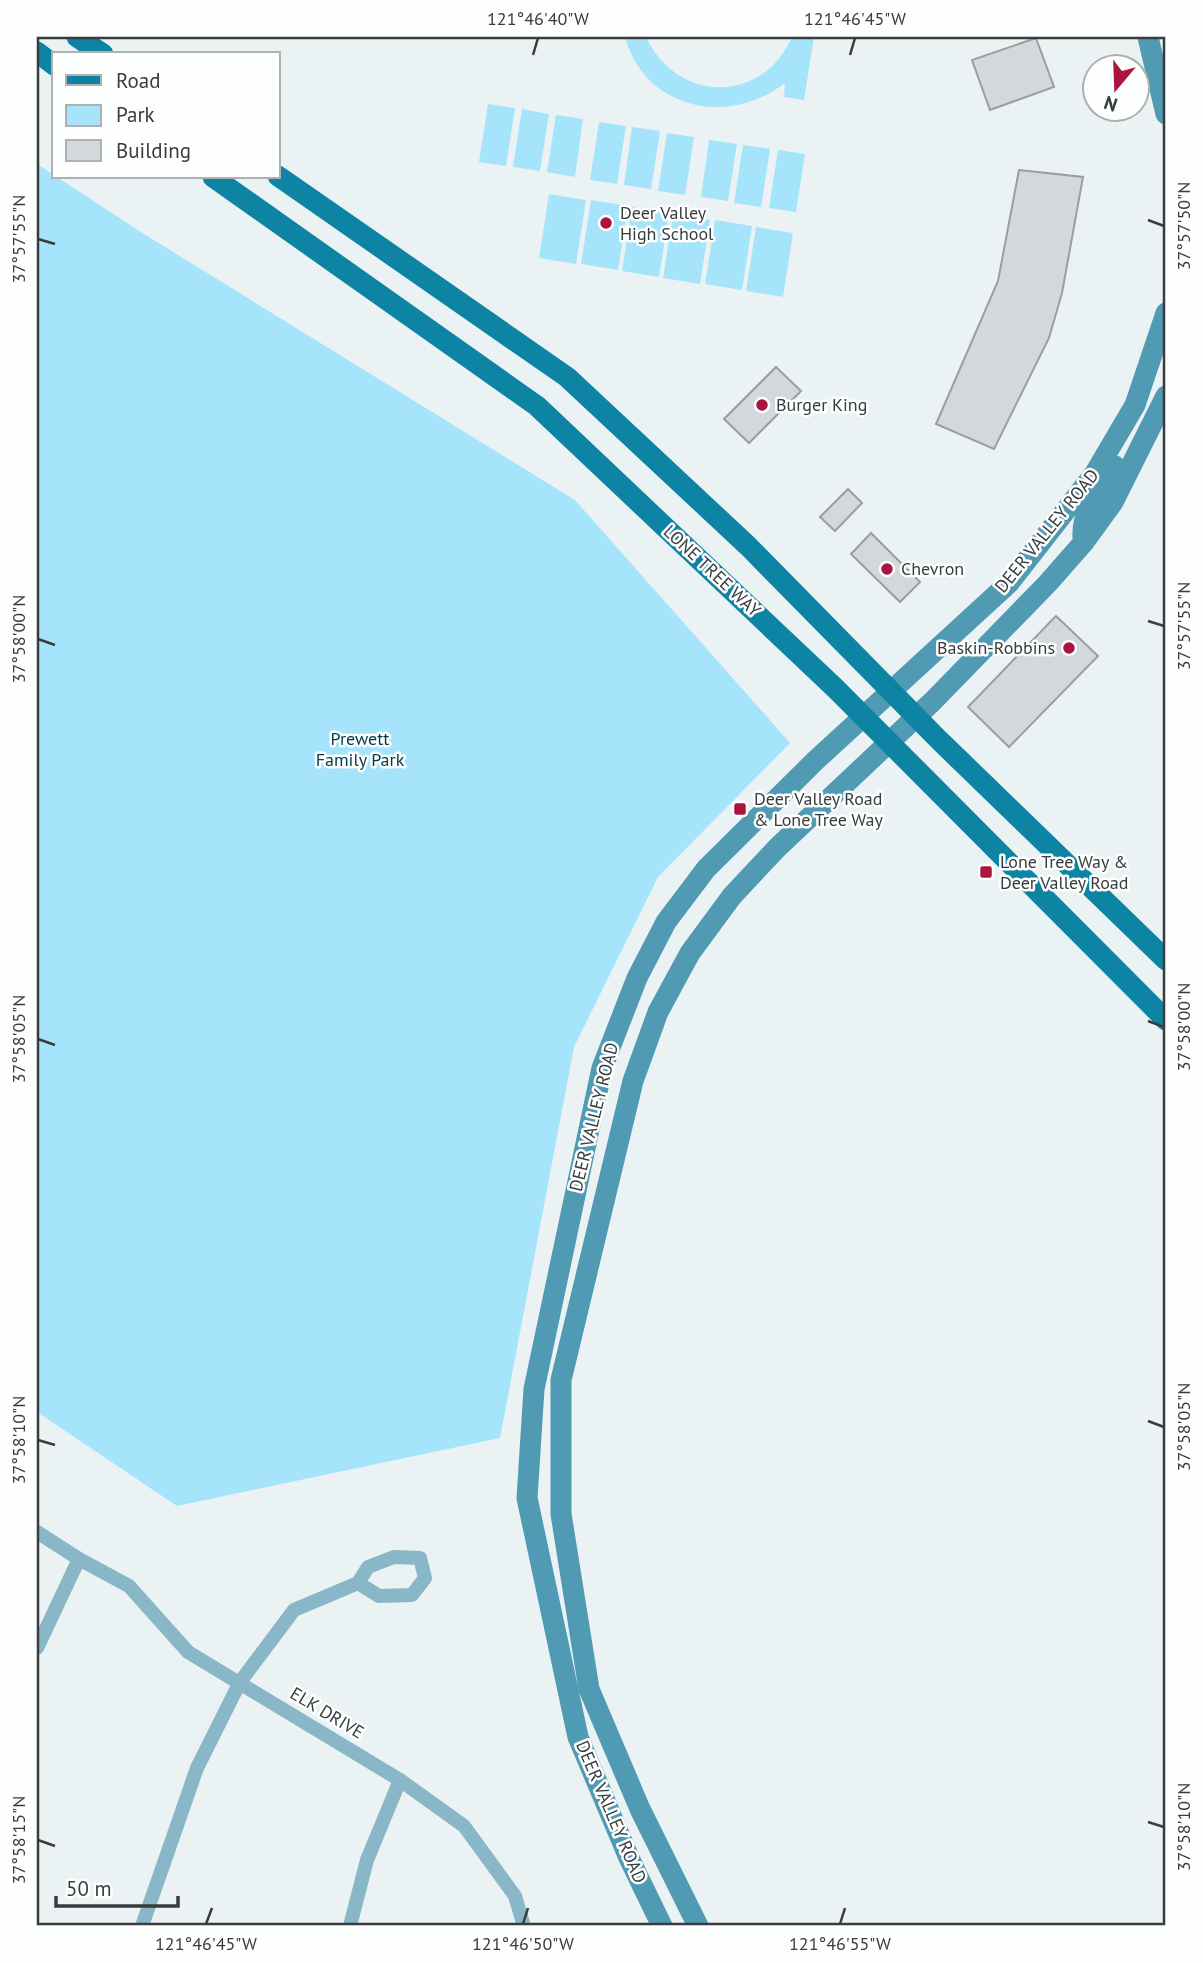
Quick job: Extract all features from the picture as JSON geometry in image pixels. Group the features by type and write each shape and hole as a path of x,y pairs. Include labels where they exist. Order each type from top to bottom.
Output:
{"main road":[{"path":"77,37 100,52"},
{"path":"1148,37 1166,114"},
{"path":"37,52 52,63"},
{"path":"280,177 566,377 748,546 916,717 1166,960"},
{"name":"LONE TREE WAY","path":"214,178 537,405 864,717 1166,1020"},
{"name":"DEER VALLEY ROAD","path":"662,1926 629,1858 578,1737 527,1498 534,1389 602,1068 637,978 666,922 706,869 815,761 1009,583 1095,473 1135,405 1166,313"},
{"name":"DEER VALLEY ROAD","path":"698,1926 640,1808 589,1689 561,1514 561,1380 632,1081 658,1012 690,953 732,896 777,848 916,717 1048,583 1084,542 1113,502 1166,396"},
{"path":"1084,542 1083,528 1088,509 1123,454 1135,405"}],"street":[{"name":"ELK DRIVE","path":"37,1532 129,1586 188,1652 400,1780 464,1826 515,1896 524,1926"},
{"path":"37,1648 79,1559"},
{"path":"142,1926 197,1768 240,1682 295,1610 358,1583"},
{"path":"350,1926 368,1860 400,1780"}],"green space":[{"path":"625,37 646,37 660,59 678,74 698,84 719,87 741,84 761,75 778,59 792,37 814,37 804,100 784,97 785,83 763,97 739,105 715,107 692,104 670,95 651,81 635,62"},
{"path":"488,104 515,108 506,166 479,162"},
{"path":"522,109 549,114 540,171 513,167"},
{"path":"556,115 583,119 575,177 547,172"},
{"path":"599,122 626,126 617,184 590,180"},
{"path":"632,127 660,131 651,189 624,185"},
{"path":"667,133 694,137 685,195 658,191"},
{"path":"709,140 737,144 728,201 701,197"},
{"path":"743,145 770,149 761,207 734,203"},
{"path":"778,150 805,154 796,212 769,208"},
{"name":"Prewett Family Park","path":"37,164 52,174 52,178 58,178 144,234 575,500 790,743 658,877 574,1047 500,1438 177,1506 37,1412"},
{"path":"549,194 586,200 576,264 539,258"},
{"path":"591,200 628,206 618,270 581,264"},
{"path":"632,207 669,213 659,277 622,271"},
{"path":"673,214 710,220 700,284 663,278"},
{"path":"715,220 752,226 742,290 705,284"},
{"path":"756,227 793,233 783,297 746,291"}],"building":[{"path":"1036,38 1054,87 990,110 972,60"},
{"path":"1019,170 1083,177 1062,293 1049,338 994,449 936,424 998,281"},
{"name":"Burger King","path":"776,367 801,391 749,443 724,419"},
{"path":"848,489 862,503 835,531 820,517"},
{"name":"Chevron","path":"871,533 920,582 900,602 851,554"},
{"path":"1056,616 1098,656 1009,747 968,707"}],"place":[{"name":"Deer Valley High School","path":"606,223"},
{"name":"Burger King","path":"762,405"},
{"name":"Chevron","path":"887,569"},
{"name":"Baskin-Robbins","path":"1069,648"},
{"name":"Deer Valley Road & Lone Tree Way","path":"740,809"},
{"name":"Lone Tree Way & Deer Valley Road","path":"986,872"}]}
